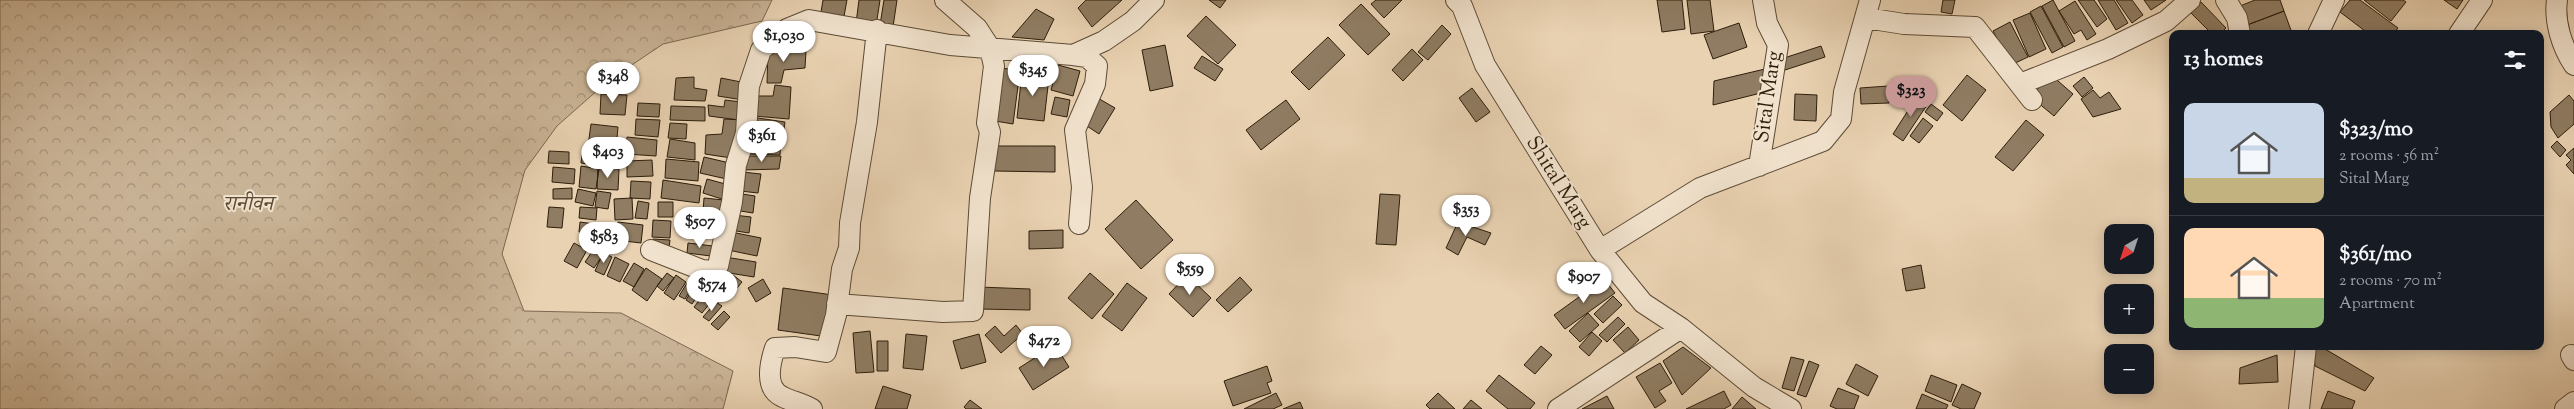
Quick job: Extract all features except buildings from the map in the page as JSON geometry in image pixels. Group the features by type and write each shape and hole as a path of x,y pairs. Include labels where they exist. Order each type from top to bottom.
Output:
{"street":[{"path":"837,304 943,312 973,311 980,198 990,132 987,123 994,66 990,48 977,28 945,0"},
{"path":"1073,55 1104,41 1133,21 1154,0"},
{"name":"Shital Marg","path":"1456,0 1462,6 1485,65 1600,250 1643,303 1681,328 1754,387 1791,409"},
{"name":"Sital Marg","path":"1759,166 1778,45 1767,23 1762,0"},
{"path":"1600,250 1700,188 1824,141 1841,119 1844,92 1868,9 1904,24 1975,26 2026,92 2166,21 2190,0"},
{"path":"2226,0 2237,18 2239,30"},
{"path":"2320,30 2334,0"},
{"path":"2462,30 2482,0"},
{"path":"2558,0 2559,28 2565,51 2574,65"},
{"path":"651,250 702,270 712,270 718,266 732,202 736,164 746,133 749,86 761,50 787,29 809,20 877,30 950,45 1087,57 1097,66 1095,84 1075,130 1082,186 1078,224"},
{"path":"812,409 800,402 781,396 770,383 770,363 775,348 795,347 826,352 837,304 842,269 849,248 851,214 867,122 877,30"},
{"path":"1558,409 1681,328"},
{"path":"2299,409 2306,350"},
{"path":"2565,409 2574,402"}],"green space":[{"name":"रानीवन","path":"0,0 772,0 762,21 663,44 608,81 557,126 525,170 502,254 524,311 621,313 733,371 723,409 0,409"}]}
